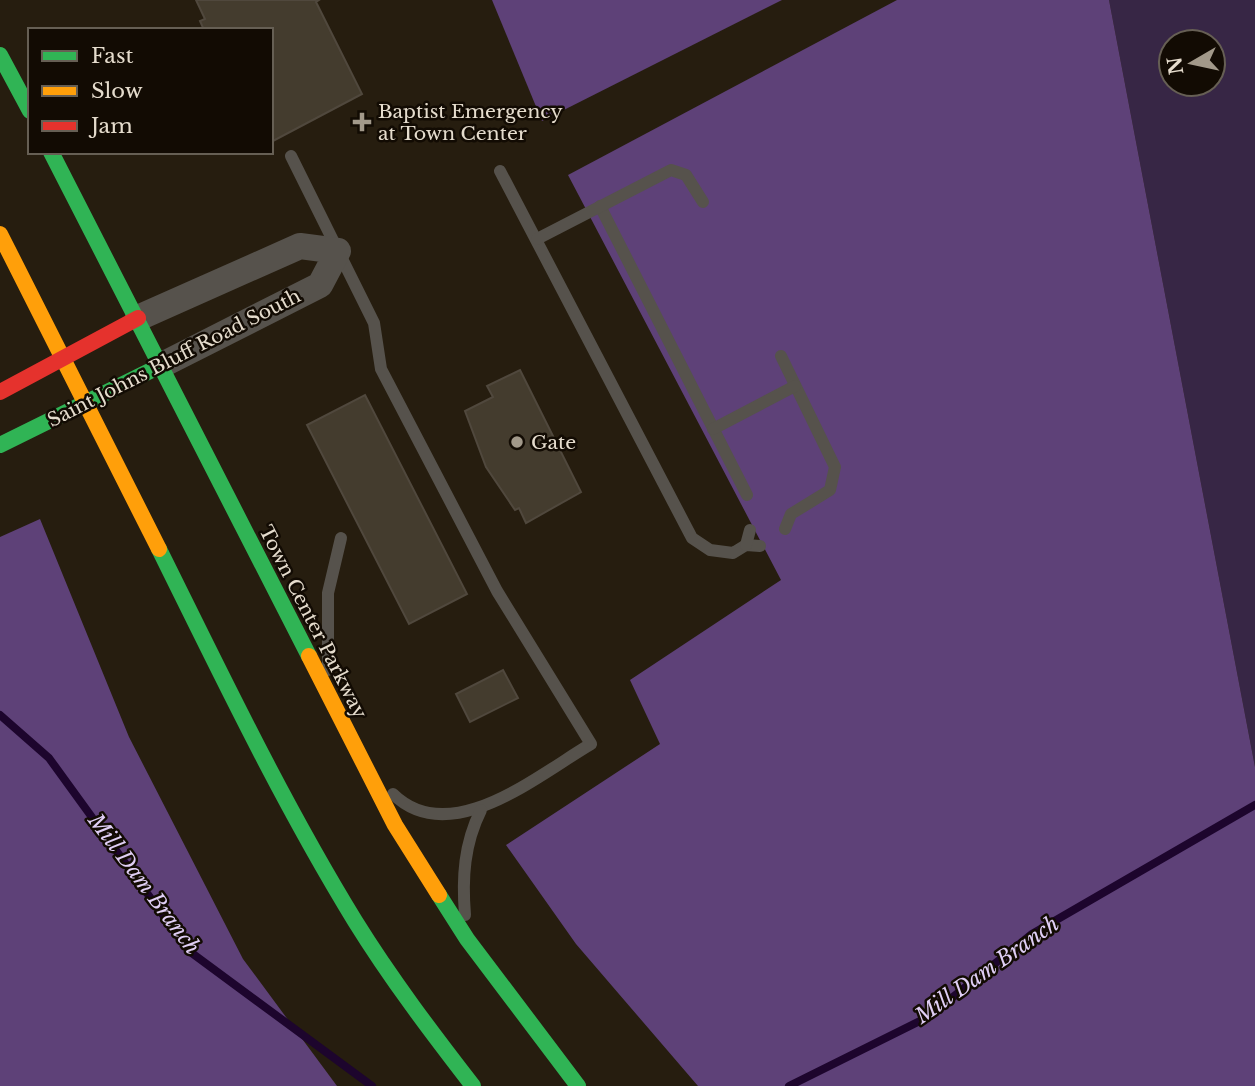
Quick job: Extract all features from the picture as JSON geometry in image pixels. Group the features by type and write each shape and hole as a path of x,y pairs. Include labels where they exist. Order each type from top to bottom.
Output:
{"main road":[{"path":"0,55 28,107"},
{"name":"Town Center Parkway","path":"52,154 162,365 360,763 395,825 467,939 578,1086"},
{"path":"0,234 61,361 255,741 355,921 424,1023 473,1086"},
{"path":"0,392 138,318"},
{"name":"Saint Johns Bluff Road South","path":"0,445 162,365"}],"street":[{"path":"138,318 300,246 338,251"},
{"name":"Saint Johns Bluff Road South","path":"162,365 320,285 338,251"}],"lane":[{"path":"290,156 374,323 381,369 497,591 591,744 481,810 426,813 400,801 360,763"},
{"path":"537,239 671,170 686,175 703,202"},
{"path":"500,171 692,538 710,550 733,553 746,545 760,546"},
{"path":"600,206 747,495"},
{"path":"780,356 835,467 830,490 791,514 785,529"},
{"path":"713,429 795,386"},
{"path":"776,512 791,514"},
{"path":"746,545 750,530"},
{"path":"328,698 328,593 341,538"},
{"path":"467,939 463,890 465,857 470,831 481,810"}],"shaded area":[{"path":"492,0 782,0 542,121"},
{"path":"897,0 1109,0 1255,767 1255,1086 698,1086 576,944 506,845 660,744 630,680 781,580 568,175"},
{"path":"1109,0 1255,0 1255,767"},
{"path":"40,519 129,737 243,959 337,1086 0,1086 0,537"}],"building":[{"path":"196,0 319,0 316,2 362,94 273,141 273,28 203,28 200,21 205,19"},
{"name":"Gate","path":"520,370 581,492 526,523 519,508 515,510 486,467 465,411 493,397 487,386"},
{"path":"365,395 467,594 409,624 307,425"},
{"path":"503,670 518,698 470,722 456,694"}],"waterway":[{"name":"Mill Dam Branch","path":"0,715 49,758 189,951 372,1086"},
{"name":"Mill Dam Branch","path":"789,1086 928,1017 1032,934 1255,805"}],"traffic: fast":[{"path":"0,55 28,107"},
{"path":"52,154 309,656"},
{"path":"0,445 162,365"},
{"path":"159,549 253,737 328,876 383,964 473,1086"},
{"path":"439,895 467,939 578,1086"}],"traffic: slow":[{"path":"0,234 159,549"},
{"path":"309,656 395,825 439,895"}],"traffic: jam":[{"path":"0,392 138,318"}],"place":[{"name":"Baptist Emergency at Town Center","path":"362,122"},
{"name":"Gate","path":"517,442"}]}
